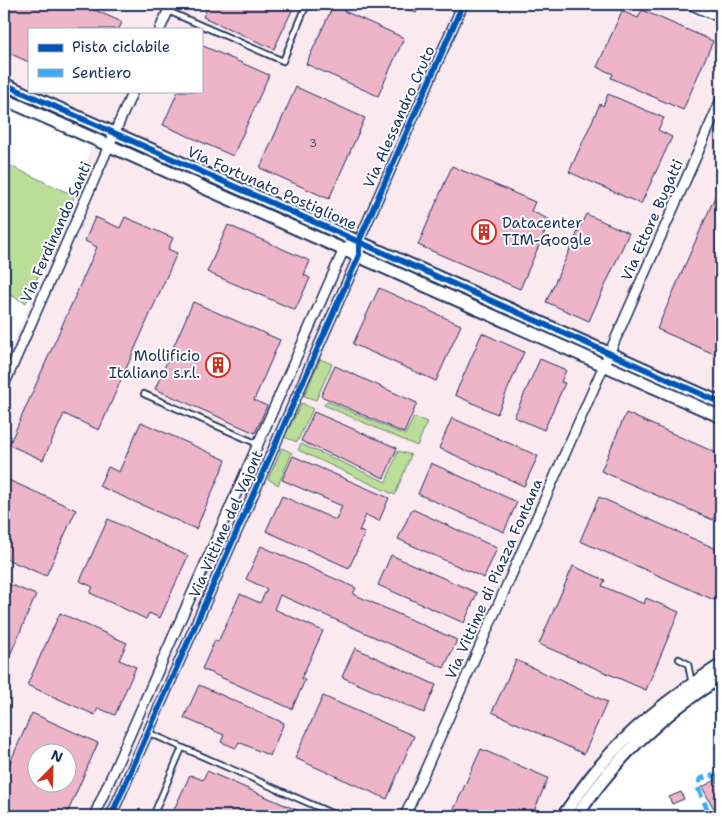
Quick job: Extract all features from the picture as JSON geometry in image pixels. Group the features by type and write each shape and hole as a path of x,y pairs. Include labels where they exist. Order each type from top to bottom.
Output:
{"street":[{"name":"Via Alessandro Cruto","path":"359,241 463,4"},
{"path":"689,4 721,18"},
{"path":"160,28 169,7"},
{"name":"Via Fortunato Postiglione","path":"4,84 721,402"},
{"name":"Via Ferdinando Santi","path":"4,385 133,92"},
{"name":"Via Fortunato Postiglione","path":"4,99 721,417"},
{"name":"Via Ettore Bugatti","path":"609,352 721,100"},
{"path":"344,249 359,241"},
{"name":"Via Vittime del Vajont","path":"111,816 359,256 359,241"},
{"name":"Via Vittime del Vajont","path":"94,816 344,249"},
{"name":"Via Vittime di Piazza Fontana","path":"405,816 609,352"},
{"path":"292,368 306,374"},
{"path":"169,647 183,653"},
{"path":"563,816 600,765 629,735 681,692 721,665"},
{"path":"576,816 609,771 636,743 686,701 718,682"},
{"path":"134,726 147,732"}],"lane":[{"path":"169,7 283,61 307,4"},
{"path":"211,190 216,177"},
{"path":"470,305 475,292"},
{"path":"144,394 258,444"},
{"path":"679,659 688,664 692,684"},
{"path":"147,732 338,816"},
{"path":"153,816 182,748"}],"shaded area":[{"path":"4,4 668,4 721,27 721,658 698,672 636,722 593,762 561,803 554,816 4,816 4,363 82,185 90,146 4,108"}],"green space":[{"path":"4,163 75,196 26,303 4,292"},
{"path":"320,359 332,364 316,400 304,396"},
{"path":"327,401 405,435 414,417 427,422 417,446 324,405"},
{"path":"302,403 313,409 297,442 284,437"},
{"path":"301,444 386,482 398,451 411,455 395,495 298,450"},
{"path":"282,448 292,453 278,485 268,479"}],"building":[{"path":"4,4 81,4 122,22 119,28 28,28 28,62 4,51"},
{"path":"209,4 295,4 274,49 203,17"},
{"path":"395,4 420,4 416,13"},
{"path":"333,6 404,38 378,96 306,64"},
{"path":"642,10 713,41 683,110 611,78 613,74 597,67 622,11 638,18"},
{"path":"202,45 269,75 233,156 163,125 178,92 202,92"},
{"path":"296,87 365,118 329,199 260,168"},
{"path":"608,94 664,118 658,130 672,137 641,204 569,172 600,104 603,106"},
{"name":"Datacenter TIM-Google","path":"452,166 535,202 531,211 550,220 520,289 418,245"},
{"path":"721,183 721,357 657,329"},
{"name":"Datacenter TIM-Google","path":"586,214 629,233 589,321 546,302"},
{"path":"95,217 120,228 125,217 173,238 168,249 177,253 99,430 64,414 43,460 9,445 97,247 85,241"},
{"path":"228,225 310,261 304,275 310,278 295,310 207,272"},
{"path":"379,288 461,325 436,381 353,344"},
{"name":"Mollificio Italiano s.r.l.","path":"193,302 280,340 254,400 267,406 255,433 155,389"},
{"path":"482,333 524,352 497,414 455,395"},
{"path":"540,359 566,370 561,382 565,383 544,430 514,417"},
{"path":"335,366 417,403 404,433 321,396"},
{"path":"314,412 397,448 384,478 301,441"},
{"path":"626,413 721,455 721,501 713,520 601,471"},
{"path":"452,418 538,456 524,486 439,448"},
{"path":"141,422 226,460 196,529 99,486 108,467 119,472"},
{"path":"293,456 389,498 379,521 366,515 359,531 365,533 349,568 266,531 282,496 336,520 342,506 282,480"},
{"path":"431,463 517,502 504,532 418,494"},
{"path":"4,478 76,510 46,576 4,558"},
{"path":"599,497 721,551 721,603 580,541"},
{"path":"412,509 497,548 484,578 398,539"},
{"path":"108,519 188,556 160,618 149,613 146,619 90,593 93,587 80,581"},
{"path":"261,546 356,588 353,594 457,640 444,668 280,595 274,609 323,631 301,679 305,680 292,709 202,669 215,640 218,642 240,594 260,603 267,589 246,579"},
{"path":"391,555 477,593 464,623 378,585"},
{"path":"573,566 605,580 602,586 644,604 646,598 679,612 646,690 539,644"},
{"path":"4,582 36,595 4,669"},
{"path":"60,613 127,643 119,660 136,667 115,715 98,708 95,715 27,685"},
{"path":"355,648 436,685 424,713 342,677"},
{"path":"516,660 607,702 584,754 492,712"},
{"path":"199,685 284,723 270,756 239,742 236,748 221,742 224,735 184,718"},
{"path":"323,696 414,736 387,799 295,758"},
{"path":"32,713 98,743 78,789 78,742 28,742 28,792 77,792 66,816 4,816 4,776"},
{"path":"481,749 548,778 532,816 451,816"},
{"path":"207,771 310,816 171,816 190,775 203,780"},
{"path":"716,780 721,790 721,816 718,816 702,787"},
{"path":"681,792 684,799 672,804 669,797"}],"marked path":[{"path":"708,811 698,788 700,779 712,775 721,780"}],"cycle path":[{"path":"111,816 359,255 359,241 463,4"},
{"path":"4,84 721,403"}],"place":[{"name":"Datacenter TIM-Google","path":"484,232"},
{"name":"Mollificio Italiano s.r.l.","path":"218,365"}]}
